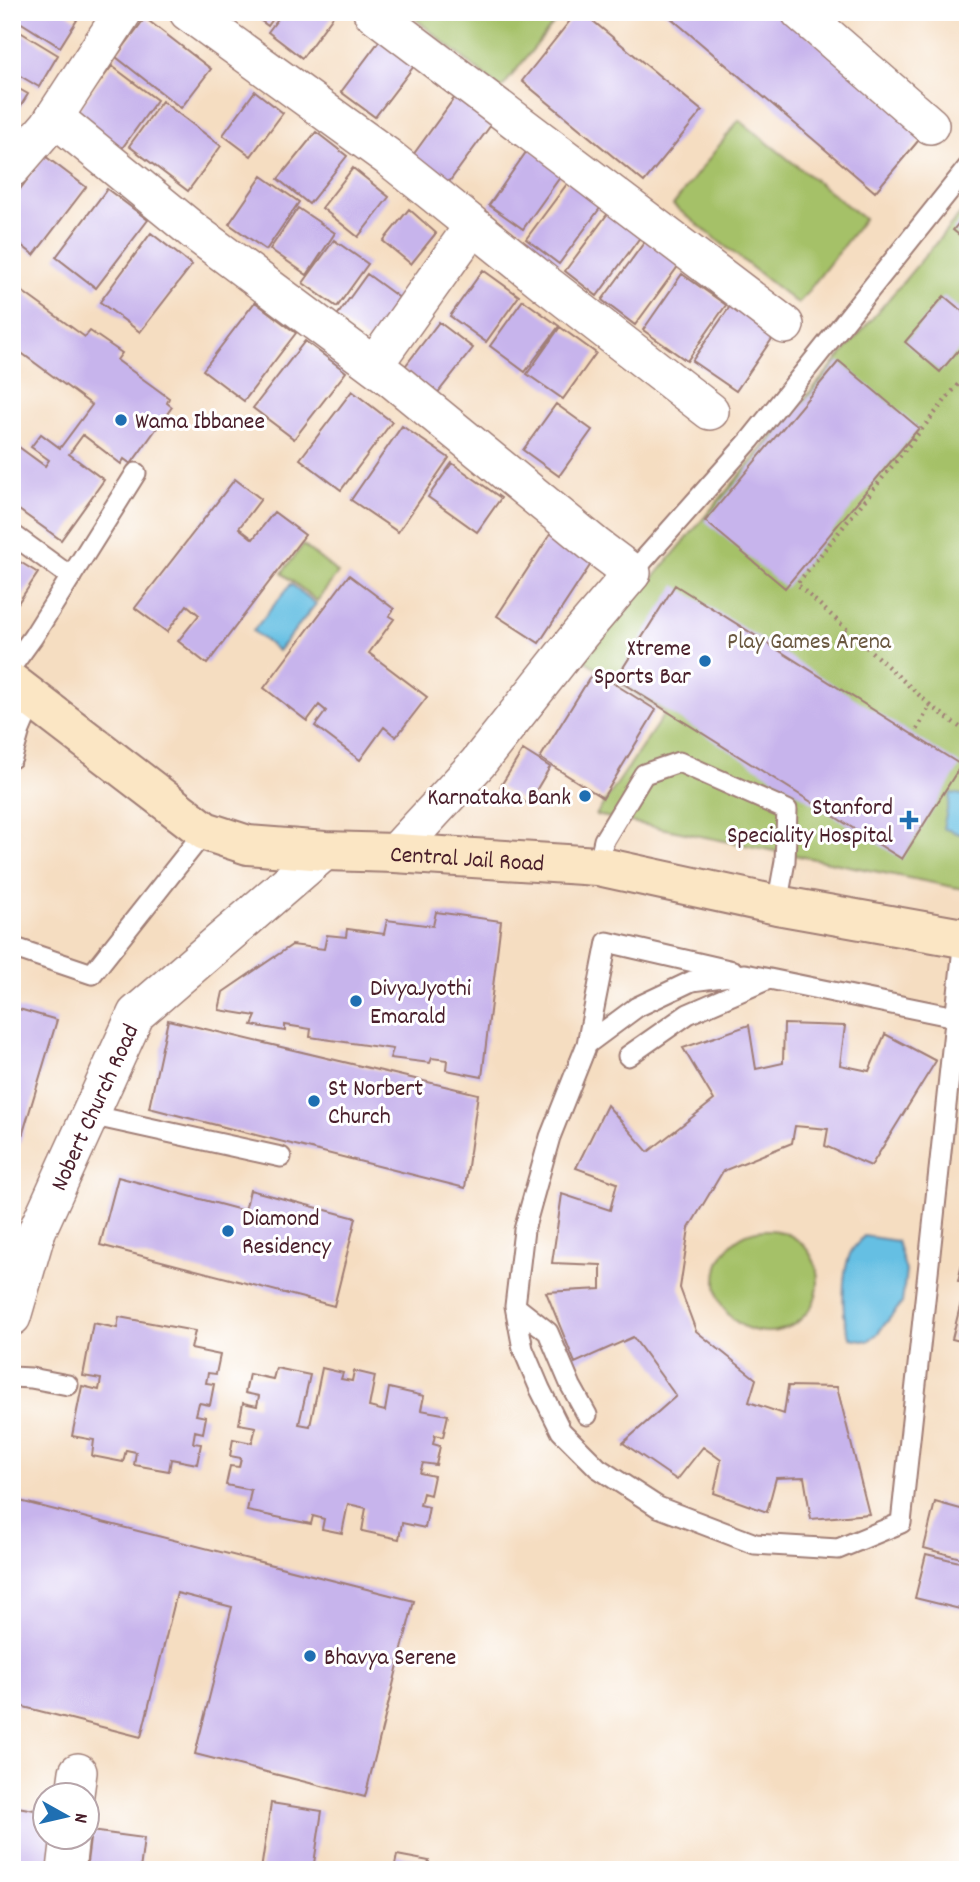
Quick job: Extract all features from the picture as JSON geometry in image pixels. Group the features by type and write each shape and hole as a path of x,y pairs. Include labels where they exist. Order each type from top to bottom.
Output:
{"main road":[{"name":"Central Jail Road","path":"23,691 205,831 248,845 598,866 777,905 966,939"}],"street":[{"path":"12,167 54,117 123,12"},
{"path":"188,12 388,157 710,411"},
{"path":"372,12 785,325"},
{"path":"800,12 930,125"},
{"path":"54,117 196,233 374,365 596,547 632,573 478,763 395,853"},
{"path":"374,365 473,226"},
{"name":"Nobert Church Road","path":"12,1317 37,1231 136,1014 325,851"},
{"path":"66,1870 68,1850"}],"lane":[{"path":"632,573 750,440 968,167"},
{"path":"12,666 136,473"},
{"path":"12,534 71,577"},
{"path":"12,758 20,730 23,691"},
{"path":"598,866 604,840 644,774 679,762 787,810 785,860 777,905"},
{"path":"12,947 92,974 205,831"},
{"path":"955,1017 745,974 607,942 587,1044 550,1137 524,1230 515,1306 523,1349 561,1431 598,1468 657,1507 755,1544 838,1549 901,1523 955,1017 966,939"},
{"path":"587,1044 637,1007 692,981 745,974"},
{"path":"628,1056 688,1014 769,979"},
{"path":"90,1115 281,1157"},
{"path":"515,1306 548,1332 571,1386 587,1415"},
{"path":"12,1377 68,1385"}],"path":[{"path":"968,372 797,584 930,705 965,731 968,727"},
{"path":"914,736 930,705"}],"green space":[{"path":"407,12 563,12 501,89"},
{"path":"739,120 864,219 798,304 673,205"},
{"name":"Play Games Arena","path":"968,205 968,890 596,815 665,713 584,660"},
{"path":"303,545 338,573 317,601 282,573"},
{"path":"767,1230 786,1234 803,1245 814,1262 818,1281 814,1300 803,1317 786,1328 767,1332 748,1328 731,1317 720,1300 716,1281 720,1262 731,1245 748,1234"}],"water":[{"path":"291,584 316,604 278,651 253,631"},
{"path":"951,793 968,796 968,837 943,828"},
{"path":"864,1236 897,1241 906,1271 902,1303 868,1341 851,1338 844,1309 847,1262"}],"building":[{"path":"12,12 65,12 77,20 60,47 12,17"},
{"path":"249,12 278,12 268,26"},
{"path":"283,12 336,12 302,58 268,32"},
{"path":"577,12 582,12 702,111 644,182 522,81"},
{"path":"664,12 780,12 924,134 875,192"},
{"path":"145,18 211,69 181,108 116,57"},
{"path":"12,27 58,55 39,87 12,71"},
{"path":"380,40 414,66 375,117 341,92"},
{"path":"112,66 157,100 120,151 74,116"},
{"path":"12,85 28,94 12,120"},
{"path":"255,91 283,113 251,156 223,135"},
{"path":"455,97 491,125 449,182 413,155"},
{"path":"162,101 221,146 188,191 129,146"},
{"path":"316,132 347,156 309,204 278,179"},
{"path":"529,148 563,173 523,229 489,205"},
{"path":"45,156 86,187 34,255 12,238 12,200"},
{"path":"353,168 389,197 358,237 322,208"},
{"path":"262,176 299,202 266,250 229,224"},
{"path":"570,180 603,204 559,264 526,239"},
{"path":"107,189 148,220 96,288 56,257"},
{"path":"298,208 335,233 307,275 270,249"},
{"path":"409,209 436,233 411,264 383,241"},
{"path":"609,212 641,236 597,296 565,271"},
{"path":"968,212 968,242 953,230"},
{"path":"151,233 192,265 140,332 100,302"},
{"path":"334,240 368,264 337,307 303,283"},
{"path":"646,240 679,265 635,325 602,300"},
{"path":"483,270 519,296 486,342 450,316"},
{"path":"367,274 401,299 370,342 336,317"},
{"path":"682,274 726,305 687,361 643,330"},
{"name":"Wama Ibbanee","path":"12,284 85,337 90,331 122,353 117,360 169,398 167,403 172,407 131,464 124,459 121,464 83,435 69,454 104,480 61,540 12,505 12,442 45,466 49,460 31,447 41,434 60,448 92,405 12,346"},
{"path":"944,296 968,316 968,339 940,372 905,342"},
{"path":"523,300 559,326 525,372 490,346"},
{"path":"255,302 296,333 244,401 203,370"},
{"path":"731,305 774,336 736,391 692,361"},
{"path":"439,322 473,348 436,395 403,369"},
{"path":"560,327 596,353 563,399 527,374"},
{"path":"305,341 346,372 294,439 253,408"},
{"path":"839,361 919,428 785,588 705,521"},
{"path":"352,391 392,422 341,490 300,459"},
{"path":"556,404 592,430 559,476 523,450"},
{"path":"402,426 449,458 398,532 351,500"},
{"path":"452,463 501,498 477,532 428,497"},
{"path":"235,479 261,499 239,528 253,539 274,512 305,535 207,664 178,641 199,615 187,605 167,632 135,608"},
{"path":"551,533 593,561 539,643 497,616"},
{"path":"12,557 38,573 12,612"},
{"path":"349,575 394,609 389,616 394,619 369,653 427,697 396,737 384,727 360,760 315,726 326,711 319,705 307,721 264,688"},
{"path":"675,585 961,765 902,859 616,679"},
{"path":"594,671 656,710 603,798 540,758"},
{"path":"523,750 550,767 528,804 500,787"},
{"name":"DivyaJyothi Emarald","path":"436,912 501,921 482,1077 446,1070 447,1060 432,1058 430,1063 390,1058 393,1049 310,1037 311,1029 285,1025 285,1031 252,1025 256,1016 219,1010 223,992 292,945 324,949 327,935 346,937 347,929 384,934 387,920 433,926"},
{"path":"12,1007 57,1020 13,1166 12,1165"},
{"name":"St Norbert Church","path":"168,1020 478,1094 465,1188 149,1108"},
{"path":"784,1024 845,1026 840,1065 869,1071 885,1034 936,1061 871,1166 825,1146 828,1129 795,1126 792,1143 723,1171 689,1228 680,1288 696,1331 756,1379 749,1402 784,1414 788,1386 837,1387 869,1514 811,1519 804,1477 776,1478 767,1512 714,1493 721,1460 703,1447 677,1480 623,1443 676,1396 633,1337 575,1363 546,1292 601,1289 601,1265 552,1263 562,1194 610,1210 617,1183 576,1168 607,1105 648,1152 714,1100 683,1048 749,1025 756,1069 783,1063"},
{"name":"Diamond Residency","path":"118,1177 245,1211 250,1190 356,1218 334,1306 100,1245"},
{"path":"968,1242 968,1283 958,1281"},
{"path":"965,1286 968,1286 968,1343 952,1339"},
{"path":"119,1317 195,1331 191,1349 220,1355 216,1374 208,1373 206,1383 214,1384 210,1405 199,1403 196,1415 206,1417 203,1433 195,1431 193,1443 201,1444 197,1464 171,1459 169,1471 134,1465 136,1452 126,1450 123,1462 92,1456 94,1440 72,1436 82,1386 99,1390 101,1379 83,1376 93,1323 117,1328"},
{"path":"276,1368 310,1375 299,1424 310,1426 322,1368 343,1373 341,1379 352,1381 354,1371 375,1376 369,1407 385,1411 389,1388 424,1396 421,1410 448,1415 443,1437 435,1435 433,1444 440,1446 436,1465 423,1463 420,1473 434,1476 430,1495 423,1493 420,1505 429,1507 425,1528 402,1523 399,1539 362,1531 366,1508 348,1504 342,1533 322,1529 324,1519 313,1516 311,1524 247,1511 251,1490 226,1485 230,1466 239,1467 241,1458 230,1456 233,1439 252,1443 256,1427 239,1424 243,1403 257,1406 259,1396 245,1393 249,1374 273,1379"},
{"name":"Bhavya Serene","path":"12,1499 414,1601 365,1797 195,1754 232,1607 177,1593 141,1737 12,1704"},
{"path":"935,1502 968,1511 968,1560 924,1548"},
{"path":"926,1554 968,1564 968,1611 915,1598"},
{"path":"271,1803 322,1811 313,1870 261,1870"},
{"path":"12,1806 32,1810 32,1850 54,1850 50,1870 12,1870"},
{"path":"102,1832 144,1838 140,1870 86,1870 89,1850 102,1850"},
{"path":"397,1855 429,1861 427,1870 394,1870"}],"place":[{"name":"Wama Ibbanee","path":"121,420"},
{"name":"Xtreme Sports Bar","path":"705,661"},
{"name":"Karnataka Bank","path":"585,796"},
{"name":"Stanford Speciality Hospital","path":"909,820"},
{"name":"DivyaJyothi Emarald","path":"356,1001"},
{"name":"St Norbert Church","path":"314,1101"},
{"name":"Diamond Residency","path":"228,1231"},
{"name":"Bhavya Serene","path":"310,1656"}]}
